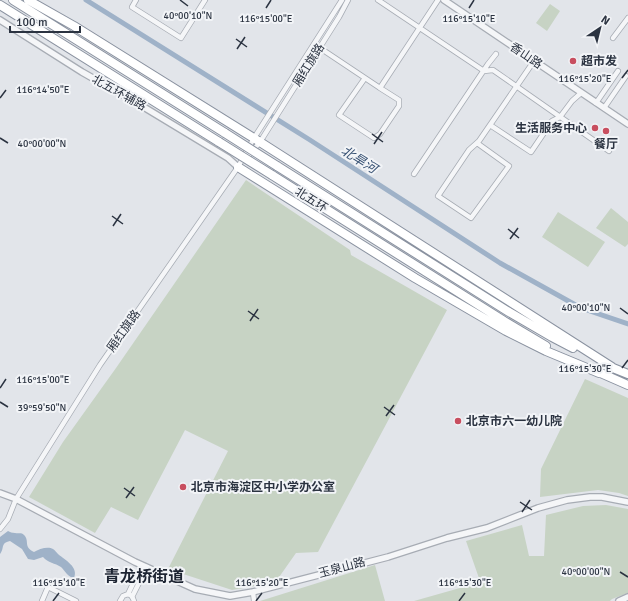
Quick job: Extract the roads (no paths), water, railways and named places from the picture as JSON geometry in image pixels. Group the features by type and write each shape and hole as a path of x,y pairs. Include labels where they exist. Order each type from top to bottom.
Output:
{"highway":[{"name":"北五环","path":"12,0 509,312 552,337 628,374"},
{"path":"28,0 81,30 257,140 612,367"},
{"name":"北五环","path":"0,5 504,321 546,346 628,385"},
{"path":"238,167 415,278 499,327 546,351 600,373"}],"street":[{"path":"136,0 132,7 181,38 205,0"},
{"name":"厢红旗路","path":"257,140 273,109 342,0"},
{"name":"厢红旗路","path":"0,529 8,519 16,499 100,365 257,140 273,122 339,18 348,0"},
{"path":"378,0 484,71 493,70 609,151"},
{"path":"380,88 438,0"},
{"name":"香山路","path":"444,0 628,124"},
{"path":"613,38 628,18"},
{"name":"北五环辅路","path":"0,20 82,72 228,158 238,167"},
{"path":"320,48 399,100 400,106 380,134 374,138 340,115 365,78"},
{"path":"414,174 496,54"},
{"path":"477,143 509,166 471,218 438,196 469,150 479,141 534,61"},
{"path":"596,103 618,71"},
{"path":"604,108 626,76"},
{"path":"490,125 531,152 552,122 560,117 572,101 581,93"},
{"name":"玉泉山路","path":"0,493 16,499 144,566 195,589 230,596 253,592 487,528 538,508 567,500 602,497 628,502"},
{"path":"120,601 123,596 131,597 144,566"},
{"path":"42,601 48,588 76,601"},
{"path":"253,592 254,601"},
{"path":"618,601 628,597"}],"water":[{"path":"8,531 23,534 27,539 29,548 34,552 46,548 54,549 73,567 75,570 74,578 68,575 61,567 47,561 43,557 34,560 28,559 22,549 10,541 4,544 0,554 0,537"}],"waterway":[{"name":"北旱河","path":"86,0 310,140 500,263 581,308 628,324"}],"place":[{"name":"超市发","path":"573,61"},
{"name":"生活服务中心","path":"595,128"},
{"name":"餐厅","path":"606,131"},
{"name":"北京市六一幼儿院","path":"458,421"},
{"name":"北京市海淀区中小学办公室","path":"183,487"}],"district":[{"name":"青龙桥街道","path":"144,577"}]}
